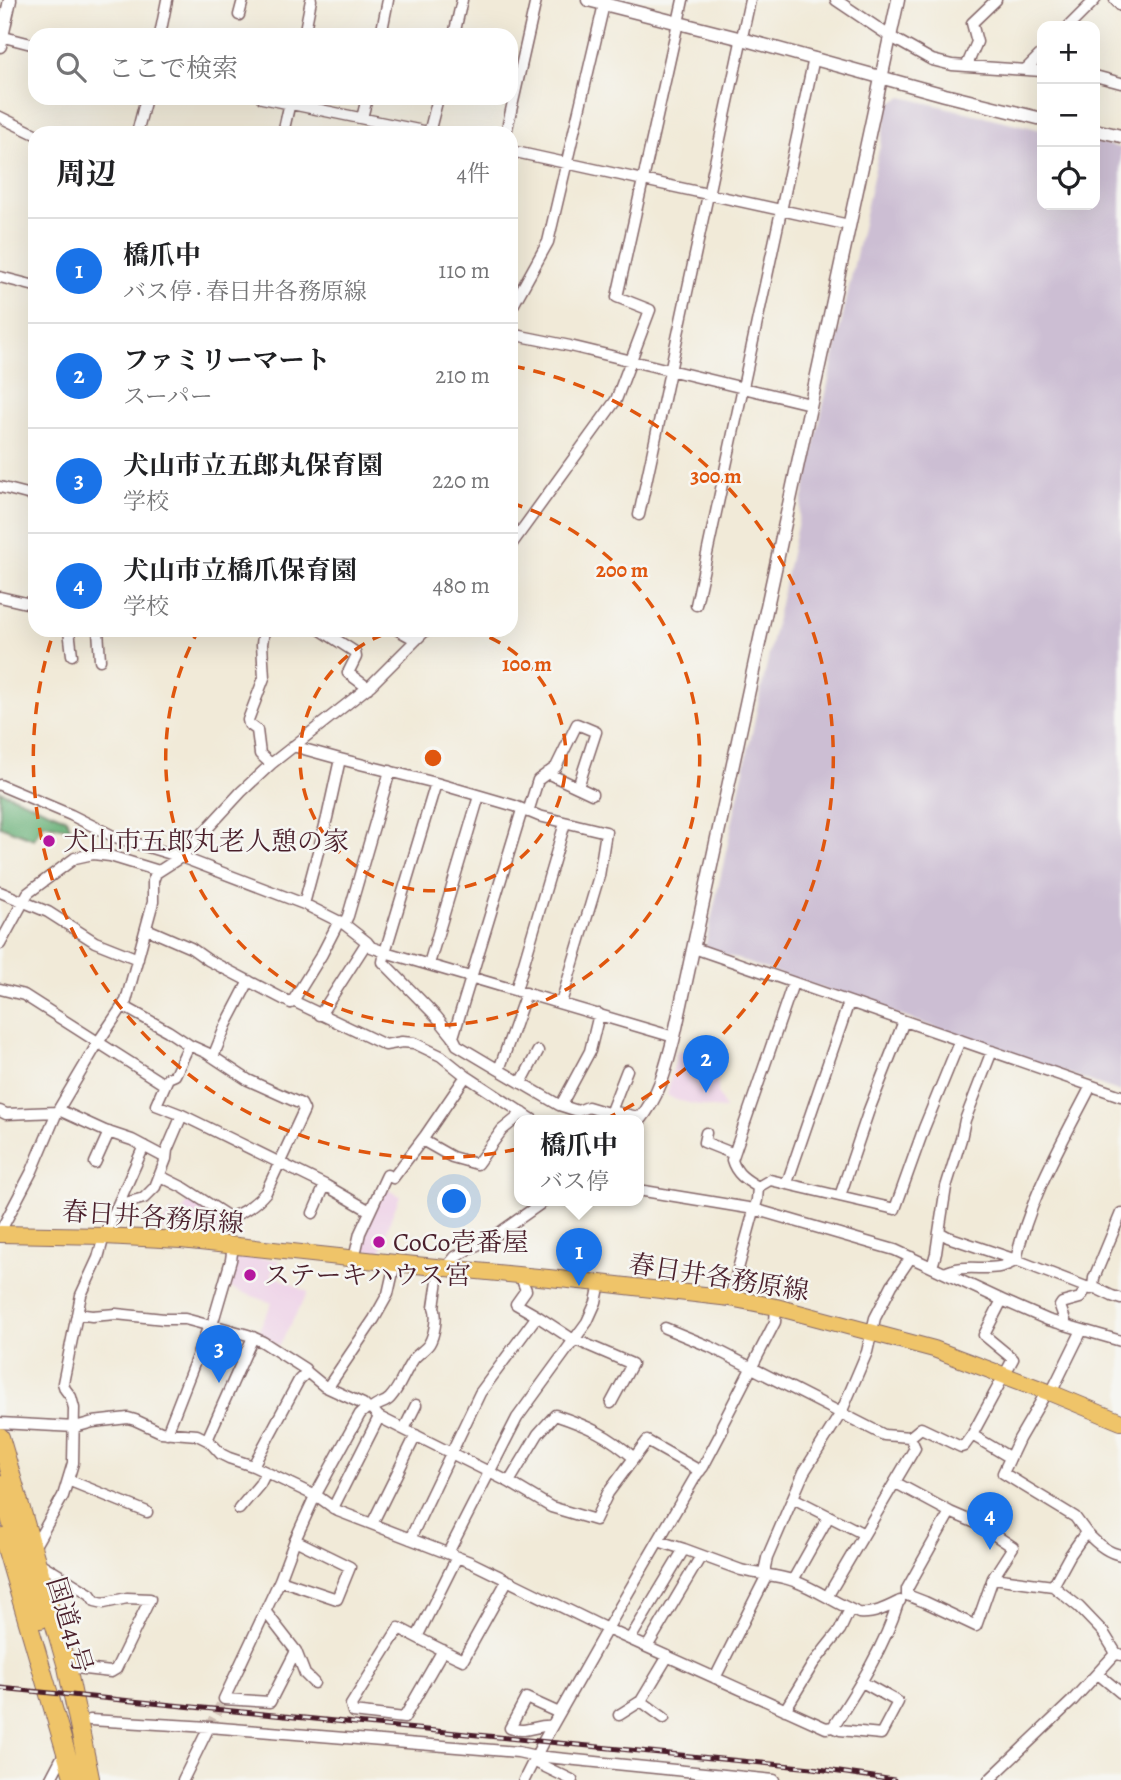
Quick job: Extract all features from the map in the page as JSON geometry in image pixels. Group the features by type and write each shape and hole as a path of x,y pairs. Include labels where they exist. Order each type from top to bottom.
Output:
{"highway":[{"path":"0,1437 67,1667 82,1779"},
{"name":"国道41号","path":"0,1485 5,1542 82,1779"},
{"path":"5,1542 54,1746 61,1759 82,1779"}],"main road":[{"name":"春日井各務原線","path":"0,1233 181,1240 730,1298 776,1307 934,1349 1121,1422"}],"street":[{"path":"10,0 1,39 28,44"},
{"path":"161,28 167,0"},
{"path":"239,16 243,0"},
{"path":"306,28 312,0"},
{"path":"382,28 388,0"},
{"path":"456,28 462,0"},
{"path":"518,80 536,0"},
{"path":"588,0 605,2 1037,118"},
{"path":"518,535 616,400 650,310 617,297 683,0"},
{"path":"639,515 750,0"},
{"path":"836,0 891,37 932,60 952,65 1037,71"},
{"path":"644,1115 662,1082 674,1037 898,0"},
{"path":"967,65 977,42 972,23 996,0"},
{"path":"1074,21 1096,0"},
{"path":"1115,0 1121,6"},
{"path":"518,296 548,242 605,2"},
{"path":"696,605 814,58"},
{"path":"1025,70 1037,58"},
{"path":"1100,77 1120,81"},
{"path":"139,126 144,105"},
{"path":"285,126 289,105"},
{"path":"307,105 398,126"},
{"path":"362,118 365,105"},
{"path":"432,126 436,105"},
{"path":"508,126 512,105"},
{"path":"0,117 28,131"},
{"path":"1100,131 1121,136"},
{"path":"518,153 849,225"},
{"path":"0,277 28,284"},
{"path":"518,336 810,404"},
{"path":"0,487 28,494"},
{"path":"0,597 28,603"},
{"path":"70,637 72,655"},
{"path":"98,637 100,660"},
{"path":"263,637 264,678 247,720 257,730 260,754 271,764"},
{"path":"332,637 355,652 348,673 368,688"},
{"path":"0,1233 32,1171 58,1111 126,1001 147,929 156,873 181,857 271,764 368,688 416,639 412,637"},
{"path":"453,1037 537,780 556,767 577,724 596,732 578,787"},
{"path":"293,747 436,783 525,811 606,832 596,888 561,1003"},
{"path":"304,904 340,760"},
{"path":"293,1001 342,923 390,771"},
{"path":"547,773 592,794"},
{"path":"436,783 383,962 436,1016 457,1045 561,1105 578,1111 588,1107 624,1115"},
{"path":"0,785 116,837 181,857 304,904 342,923 371,947 674,1037"},
{"path":"429,964 479,796"},
{"path":"499,1070 565,822"},
{"path":"0,944 28,893 75,858 93,854 110,856 159,871"},
{"path":"0,892 48,912 95,942 138,959"},
{"path":"147,929 191,948 208,960 291,1003 293,1001 385,1045 414,1043 441,1056 466,1076 526,1115"},
{"path":"320,1015 367,942"},
{"path":"694,948 1121,1096"},
{"path":"213,1057 249,981"},
{"path":"758,1187 739,1174 732,1160 793,982"},
{"path":"0,989 24,995 165,1085"},
{"path":"787,1183 849,1002"},
{"path":"123,1006 248,1080 301,1104 304,1110 261,1198 234,1216 229,1217 160,1176"},
{"path":"561,1105 590,1051 599,1014"},
{"path":"840,1196 869,1110 904,1021"},
{"path":"730,1298 758,1187 770,1180 895,1209 960,1040"},
{"path":"189,1045 176,1075 168,1078 156,1105 325,1185 370,1211"},
{"path":"521,1083 538,1051"},
{"path":"932,1267 946,1187 965,1120 992,1052"},
{"path":"611,1111 627,1070"},
{"path":"354,1259 360,1234 387,1175 393,1178 466,1076"},
{"path":"945,1273 956,1268 993,1269 1016,1260 1021,1235 1046,1175 1091,1086"},
{"path":"0,1111 6,1114 58,1111 144,1146 166,1158"},
{"path":"118,1205 150,1194 160,1176 167,1150 182,1115"},
{"path":"422,1140 453,1157 477,1164 502,1130 514,1120"},
{"path":"95,1163 109,1132"},
{"path":"706,1133 704,1142 734,1154"},
{"path":"67,1667 111,1672 116,1669 150,1599 127,1598 104,1604 95,1601 90,1594 35,1555 64,1496 73,1463 73,1403 64,1382 81,1295 144,1146"},
{"path":"313,1213 325,1185"},
{"path":"644,1191 754,1209 874,1244 911,1257 1002,1300 1064,1325 1121,1341"},
{"path":"333,1508 375,1406 387,1401 401,1383 413,1359 428,1345 443,1267 538,1206"},
{"path":"1064,1325 1060,1306 1080,1298 1090,1287 1121,1213"},
{"path":"215,1244 229,1217"},
{"path":"939,1232 1121,1299"},
{"path":"167,1433 211,1326 232,1260 233,1246"},
{"path":"715,1678 765,1579 767,1558 804,1472 841,1413 867,1352 875,1318 892,1285 911,1257"},
{"path":"328,1387 388,1294 396,1263"},
{"path":"520,1275 526,1290 516,1304 575,1339 632,1364 611,1403"},
{"path":"417,1637 452,1555 517,1418 593,1310 600,1283"},
{"path":"665,1328 711,1348 884,1435 910,1437 921,1428 961,1447 972,1435 1013,1359 984,1335 1002,1300"},
{"path":"524,1780 607,1629 703,1467 775,1322 776,1307"},
{"path":"77,1314 185,1319 253,1337 305,1369 324,1386 363,1404 404,1429 509,1482 551,1507 595,1520 608,1493 647,1441 700,1471"},
{"path":"410,1539 480,1393 537,1316"},
{"path":"1082,1330 1049,1392 1009,1457 1003,1473 1075,1517 1086,1532 1102,1546 1117,1556 1121,1555"},
{"path":"207,1440 253,1337"},
{"path":"253,1466 299,1380 307,1372"},
{"path":"404,1429 416,1405"},
{"path":"296,1651 270,1702 225,1699 315,1496 360,1413 373,1411"},
{"path":"509,1482 538,1434 555,1415 594,1429 634,1458"},
{"path":"0,1423 75,1427 128,1418 167,1433 197,1435 229,1458 266,1472 333,1508 452,1555 826,1728 881,1734 898,1702 862,1682"},
{"path":"372,1524 416,1435"},
{"path":"972,1435 1009,1457"},
{"path":"827,1597 915,1448 910,1437"},
{"path":"239,1509 260,1484 266,1472"},
{"path":"68,1480 147,1512"},
{"path":"657,1542 749,1573 766,1573 793,1580 859,1612 869,1614 902,1599 925,1602 976,1626 993,1577 1013,1547 978,1524 896,1483"},
{"path":"793,1498 864,1534"},
{"path":"833,1727 876,1657 907,1589 950,1512"},
{"path":"793,1580 829,1516"},
{"path":"1053,1586 1086,1532"},
{"path":"280,1580 337,1599 350,1567 295,1540"},
{"path":"630,1639 684,1549"},
{"path":"647,1647 701,1556"},
{"path":"989,1780 1119,1654 1079,1607 1053,1586 993,1577"},
{"path":"443,1650 404,1718 352,1713 351,1705 399,1628 443,1650 463,1660 507,1581"},
{"path":"44,1587 75,1585"},
{"path":"786,1710 813,1664 840,1630 850,1609"},
{"path":"265,1611 296,1651 304,1674 314,1683"},
{"path":"619,1715 640,1701 668,1656"},
{"path":"1098,1674 1121,1693"},
{"path":"552,1726 530,1731 510,1727 526,1698 559,1713"},
{"path":"640,1701 664,1718"},
{"path":"90,1720 518,1752 572,1780"},
{"path":"183,1780 209,1727"},
{"path":"50,1780 61,1759"},
{"path":"534,1759 774,1780"}],"shaded area":[{"path":"902,97 1037,129 1037,210 1100,210 1100,143 1121,148 1121,1092 705,948 889,104"},
{"path":"677,1051 717,1055 718,1093 725,1109 676,1100 667,1095"},
{"path":"384,1188 400,1196 381,1252 358,1249"},
{"path":"190,1196 225,1218 218,1231 212,1236 157,1230 171,1211 181,1215"},
{"path":"236,1256 279,1260 271,1274 308,1292 279,1346 257,1334 272,1303 227,1287"}],"green space":[{"path":"0,791 66,818 71,829 43,823 34,839 0,826"}],"tunnel":[{"path":"209,1727 224,1699"}],"railway":[{"path":"0,1688 812,1768 894,1780"}],"place":[{"name":"犬山市五郎丸老人憩の家","path":"49,841"},
{"name":"ファミリーマート","path":"706,1093"},
{"name":"CoCo壱番屋","path":"379,1242"},
{"name":"ステーキハウス宮","path":"250,1275"},
{"name":"橋爪中","path":"579,1286"},
{"name":"犬山市立五郎丸保育園","path":"219,1383"},
{"name":"犬山市立橋爪保育園","path":"990,1550"}]}
